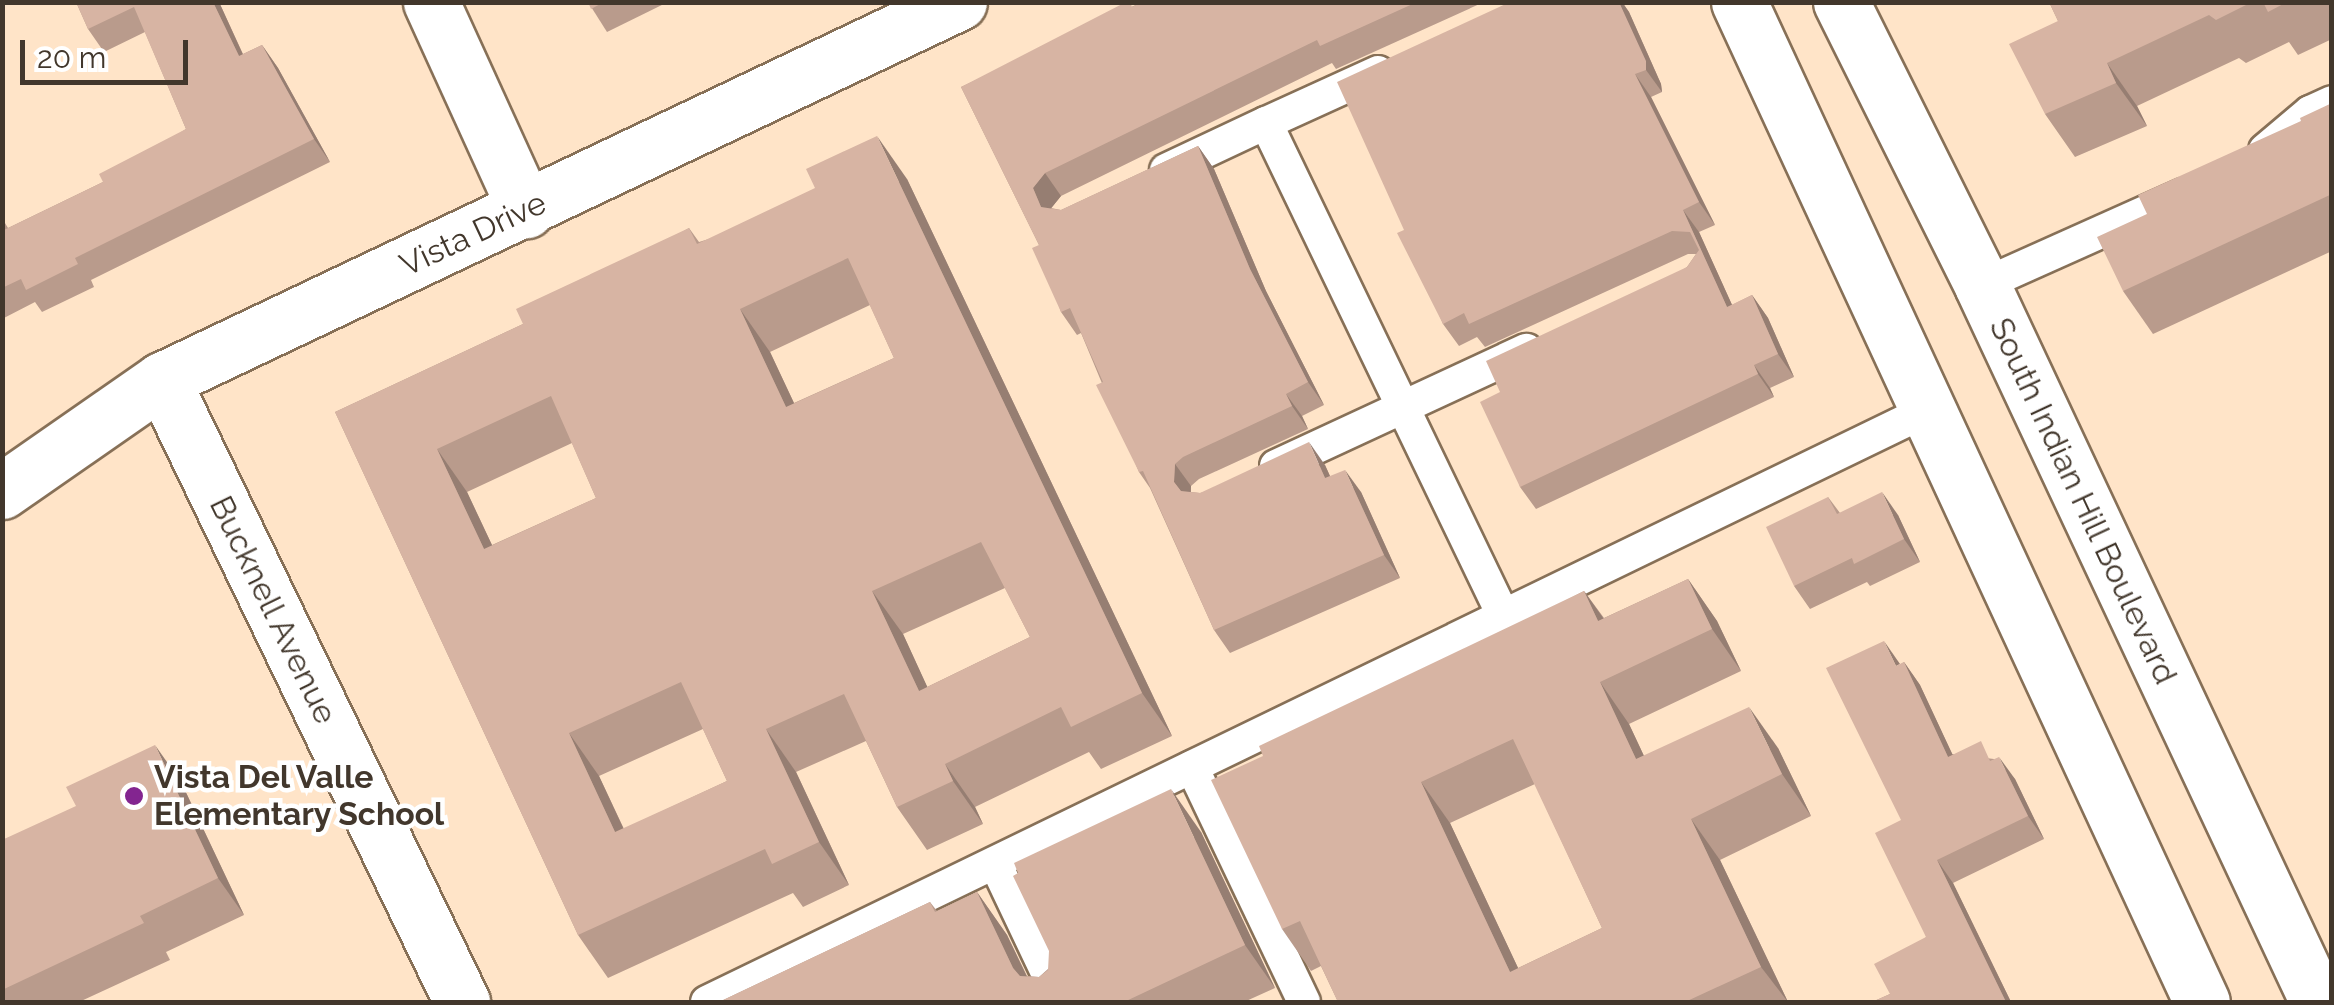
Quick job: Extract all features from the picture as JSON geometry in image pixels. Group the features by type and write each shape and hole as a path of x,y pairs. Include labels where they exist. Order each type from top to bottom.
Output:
{"main road":[{"path":"431,2 526,210"},
{"name":"Vista Drive","path":"2,491 162,380 959,2"},
{"path":"1739,2 2202,1002"},
{"name":"South Indian Hill Boulevard","path":"1842,2 1982,285 2318,1002"},
{"name":"Bucknell Avenue","path":"162,380 462,1002"}],"lane":[{"path":"1141,181 1406,59"},
{"path":"2244,168 2310,112 2332,102"},
{"path":"1266,123 1504,617"},
{"path":"1982,285 2210,183"},
{"path":"1244,481 1557,336"},
{"path":"706,1002 1926,412"},
{"path":"1192,767 1304,1002"},
{"path":"996,863 1061,1002"}],"building":[{"path":"76,2 213,2 239,56 262,45 314,139 75,258 78,264 26,290 21,279 2,288 2,226 4,230 103,182 99,174 186,129 134,7 88,29"},
{"path":"1126,2 1132,7 1142,2 1417,2 1320,46 1317,40 1045,173 1033,188 1041,207 1061,210 1198,146 1250,269 1308,382 1286,394 1292,406 1183,457 1175,464 1174,482 1181,491 1200,493 1309,442 1325,478 1345,470 1384,555 1214,630 1143,471 1139,472 1096,385 1103,382 1070,308 1061,312 1032,248 1039,245 961,87"},
{"path":"1510,2 1619,2 1646,61 1646,70 1635,74 1699,202 1683,210 1727,307 1752,295 1778,354 1754,365 1758,374 1520,487 1480,402 1500,392 1486,361 1687,267 1699,250 1690,232 1672,231 1469,324 1464,313 1443,324 1397,233 1404,230 1337,82"},
{"path":"2049,2 2252,2 2216,20 2209,15 2107,63 2116,83 2045,114 2009,44 2058,21"},
{"path":"2263,2 2287,2 2268,12"},
{"path":"2332,103 2332,194 2123,291 2097,237 2147,214 2138,195"},
{"path":"877,136 1142,693 1071,727 1061,707 945,764 953,781 897,807 844,694 766,729 819,842 772,864 765,849 578,935 335,412 523,324 516,309 689,228 697,244 815,188 806,169","holes":["848,258 894,358 786,407 740,309","551,396 596,498 484,549 437,449","981,542 1030,637 919,691 872,591","681,682 727,781 615,832 569,733"]},
{"path":"1882,492 1904,539 1854,564 1852,558 1794,586 1766,527 1828,497 1837,514"},
{"path":"1688,579 1712,629 1600,682 1636,759 1749,707 1782,774 1691,819 1761,967 1685,1002 1338,1002 1300,921 1282,929 1211,780 1263,756 1259,746 1584,591 1598,621","holes":["1513,739 1602,928 1510,972 1421,782"]},
{"path":"1884,641 1896,666 1904,662 1948,757 1981,741 1990,761 1999,757 2028,816 1937,860 2006,1002 1872,1002 1890,994 1874,964 1926,937 1875,833 1901,820 1826,668"},
{"path":"155,745 218,878 140,916 144,923 2,990 2,840 76,806 66,787"},
{"path":"1171,789 1245,945 1124,1002 719,1002 930,902 935,912 977,892 1013,968 1020,976 1039,977 1048,970 1049,951 1013,876 1018,873 1014,863"}],"place":[{"name":"Vista Del Valle Elementary School","path":"134,796"}]}
